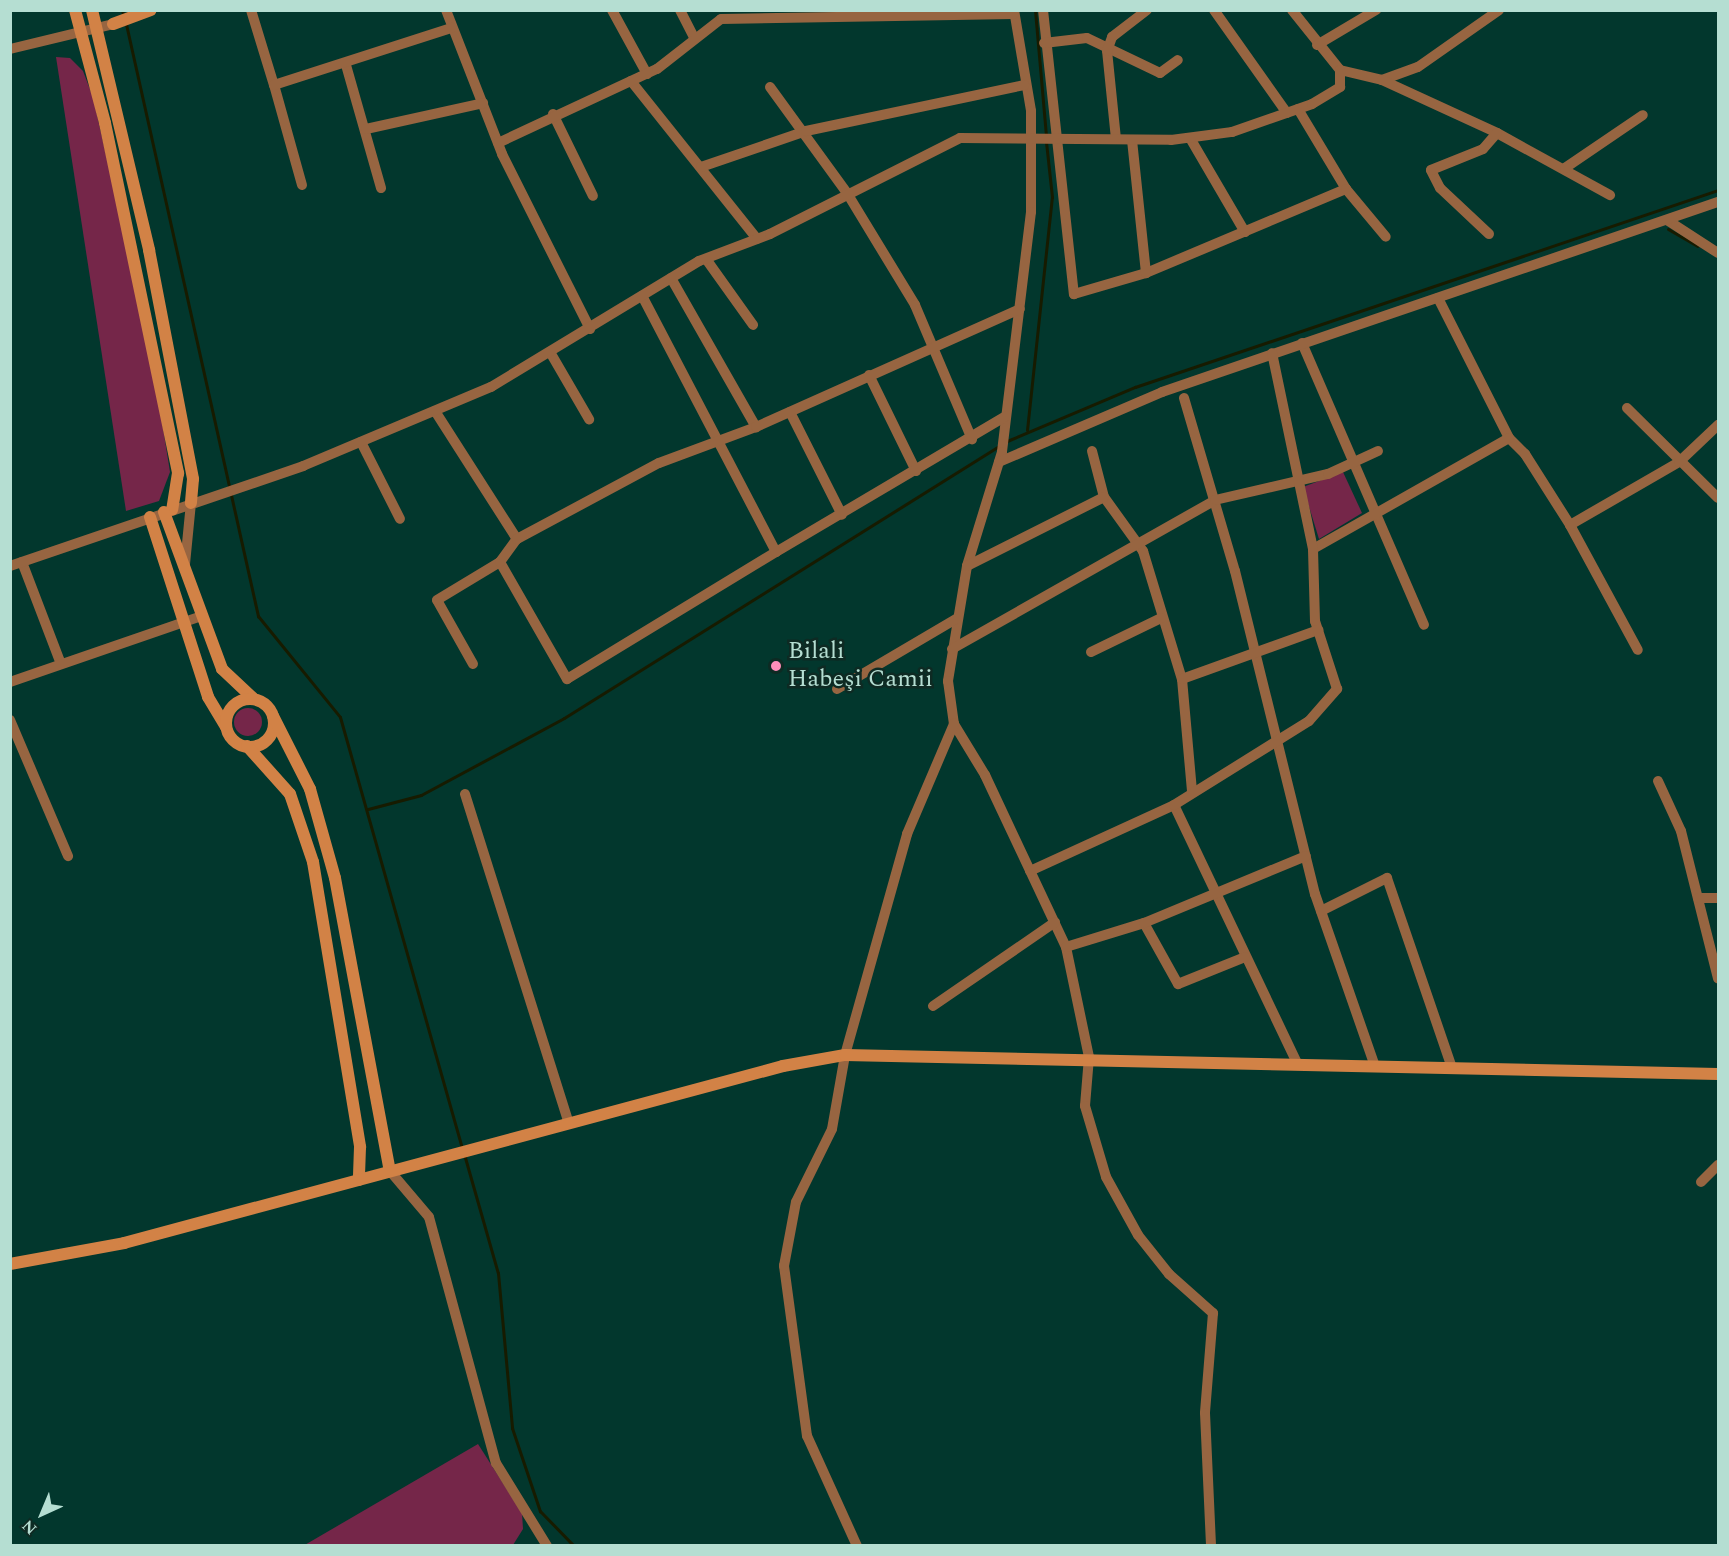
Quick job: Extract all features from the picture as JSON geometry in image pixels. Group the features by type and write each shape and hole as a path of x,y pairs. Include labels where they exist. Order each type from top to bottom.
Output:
{"street":[{"path":"75,10 178,473 168,511 185,576 199,617 222,669 273,716 310,789 335,878 390,1171 429,1217 496,1462 547,1545"},
{"path":"92,10 153,273 193,479 185,576"},
{"path":"251,10 302,185"},
{"path":"446,10 498,143 590,329"},
{"path":"612,10 647,74"},
{"path":"680,10 693,36"},
{"path":"1043,10 1046,136 1074,294 1146,273 1346,189"},
{"path":"1116,139 1108,46 1112,37 1147,10"},
{"path":"1214,10 1293,111 1346,189 1386,237"},
{"path":"1292,10 1317,45 1340,70 1382,80 1497,133 1565,168 1610,195"},
{"path":"1317,45 1376,10"},
{"path":"1382,80 1418,67 1498,10"},
{"path":"498,143 553,114 647,74 719,15 1014,12 1024,85 1046,136 1006,416 1001,432 1001,457 967,566 956,619 948,681 954,724 1030,871 1066,947 1089,1057 1085,1106 1122,1211 1169,1274 1213,1313 1204,1413 1211,1545"},
{"path":"10,49 146,14"},
{"path":"274,85 346,65 453,28"},
{"path":"1044,42 1087,38 1108,46 1160,73 1178,60"},
{"path":"346,65 381,188"},
{"path":"10,566 217,492 246,487 435,411 550,352 706,259 757,239 960,138 1046,136 1132,140 1190,138 1232,132 1293,111 1340,87 1340,70"},
{"path":"631,81 757,239"},
{"path":"701,167 806,131 1024,85"},
{"path":"770,87 806,131 847,193 934,344 972,439"},
{"path":"366,129 483,103"},
{"path":"553,114 593,196"},
{"path":"1565,168 1643,115"},
{"path":"1489,234 1440,188 1431,170 1483,148 1497,133"},
{"path":"1190,138 1245,232"},
{"path":"1132,140 1146,273"},
{"path":"1001,457 1162,392 1719,202"},
{"path":"1667,220 1719,253"},
{"path":"706,259 753,325"},
{"path":"671,278 756,427"},
{"path":"642,296 776,552"},
{"path":"1438,298 1509,438 1570,525 1638,650"},
{"path":"473,664 437,600 500,562 516,539 659,463 719,443 934,344 1020,309"},
{"path":"1302,343 1329,397 1352,465 1374,518 1424,625"},
{"path":"550,352 589,419"},
{"path":"1030,871 1174,805 1309,720 1337,688 1318,630 1310,577 1313,549 1272,353"},
{"path":"869,375 916,471"},
{"path":"1184,398 1215,500 1321,911 1374,1063"},
{"path":"1627,408 1679,462 1719,498"},
{"path":"435,411 516,539"},
{"path":"790,412 842,515"},
{"path":"500,562 567,679 776,552 972,439 1006,416"},
{"path":"1570,525 1679,462 1719,425"},
{"path":"1313,549 1374,518 1509,438"},
{"path":"361,442 400,519"},
{"path":"1092,451 1104,497 1140,544 1161,618 1182,679 1192,792"},
{"path":"952,649 1215,500 1298,483 1352,465 1378,451"},
{"path":"967,566 1104,497"},
{"path":"150,517 181,622 208,697 236,742 247,746 290,794 313,862 360,1147 360,1180"},
{"path":"22,562 61,664"},
{"path":"10,682 199,617"},
{"path":"1091,652 1161,618"},
{"path":"837,689 956,619"},
{"path":"1182,679 1256,657 1318,630"},
{"path":"226,727 231,708 254,699"},
{"path":"247,746 269,736 273,716"},
{"path":"10,720 68,856"},
{"path":"857,1545 807,1436 784,1266 796,1202 831,1129 845,1055 908,834 954,724"},
{"path":"1659,781 1681,831 1719,978"},
{"path":"465,794 569,1123"},
{"path":"1174,805 1212,893 1296,1061"},
{"path":"1066,947 1144,923 1306,856"},
{"path":"1321,911 1387,878 1452,1065"},
{"path":"1698,898 1719,898"},
{"path":"933,1006 1054,922"},
{"path":"1144,923 1178,984 1245,957"},
{"path":"10,1264 124,1242 783,1066 845,1055 1296,1061 1719,1074"},
{"path":"1701,1182 1719,1165"}],"shaded area":[{"path":"56,57 70,58 83,71 93,97 152,359 170,472 159,501 126,511"},
{"path":"1343,472 1362,513 1319,539 1303,487"},
{"path":"248,708 258,712 262,722 258,732 248,736 238,732 234,722 238,712"},
{"path":"478,1444 522,1513 523,1529 513,1545 303,1546"}],"waterway":[{"path":"122,10 124,18"},
{"path":"1035,10 1046,135"},
{"path":"126,24 258,616 340,717 462,1148"},
{"path":"1027,430 1052,197 1046,142"},
{"path":"1007,441 1135,387 1718,190"},
{"path":"1668,229 1698,246"},
{"path":"368,809 421,795 564,718 999,446"},
{"path":"464,1154 498,1273 512,1428 540,1511 574,1546"}],"place":[{"name":"Bilali Habeşi Camii","path":"776,666"}]}
